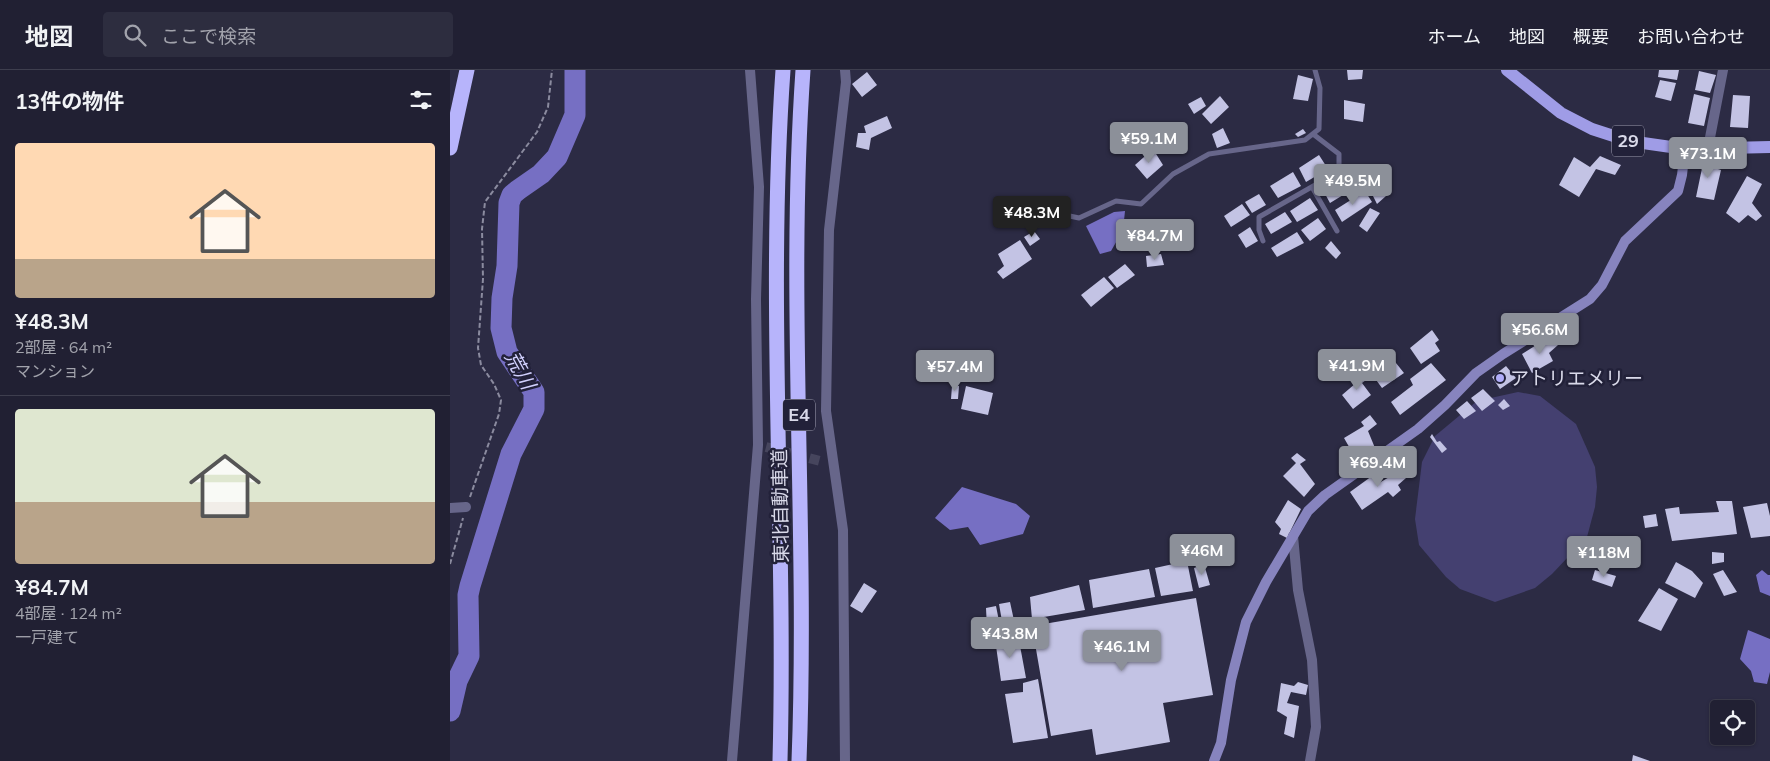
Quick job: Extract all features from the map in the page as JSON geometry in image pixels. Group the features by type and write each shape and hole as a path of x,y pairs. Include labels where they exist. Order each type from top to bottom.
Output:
{"highway":[{"path":"450,148 467,70"},
{"name":"東北自動車道","path":"780,761 781,570 777,246 779,124 783,70"},
{"name":"東北自動車道","path":"799,761 801,547 797,245 799,124 803,70"}],"main road":[{"name":"29","path":"1507,70 1561,113 1592,129 1628,141 1684,149 1770,147"}],"street":[{"path":"732,761 762,446 756,299 759,187 750,70"},
{"path":"845,70 846,82 829,230 826,411 828,462 843,530 845,761"},
{"path":"1708,148 1723,70"},
{"path":"1214,761 1221,743 1231,680 1246,622 1266,582 1308,510 1325,495 1418,429 1476,374 1503,354 1590,299 1602,285 1625,241 1678,191 1682,175 1684,149"},
{"path":"450,508 466,507"},
{"path":"1293,536 1298,590 1312,660 1316,727 1310,761"}],"lane":[{"path":"1040,221 1065,215 1079,218 1116,201 1141,204 1173,174 1208,154 1304,140 1319,129 1320,88 1315,70"},
{"path":"1263,241 1259,230 1259,217 1331,176 1339,167 1339,154 1313,134"},
{"path":"1312,187 1337,231"}],"path":[{"path":"450,564 466,507 499,414 501,400 482,365 478,348 483,279 482,228 485,202 537,132 548,107 552,70"}],"shaded area":[{"path":"1125,211 1123,230 1111,251 1100,254 1086,226 1114,212"},
{"path":"1518,392 1540,396 1576,424 1595,467 1597,487 1595,507 1587,537 1552,574 1535,588 1495,602 1460,589 1446,577 1419,545 1415,519 1422,462 1435,436 1477,401"},
{"path":"962,487 1016,504 1030,516 1023,534 980,545 968,527 950,530 935,518"},
{"path":"1762,570 1770,575 1770,596 1760,592 1756,575"},
{"path":"1748,630 1770,639 1770,672 1767,684 1754,682 1751,671 1740,659"}],"building":[{"path":"1347,70 1363,70 1362,79 1348,80"},
{"path":"1659,70 1679,70 1677,80 1658,77"},
{"path":"1699,71 1716,75 1710,93 1695,90"},
{"path":"867,72 877,85 862,97 852,84"},
{"path":"1298,75 1313,79 1308,101 1293,99"},
{"path":"1660,80 1676,83 1671,101 1655,97"},
{"path":"1694,94 1710,98 1704,126 1688,123"},
{"path":"1733,95 1750,96 1748,128 1730,127"},
{"path":"1220,96 1229,107 1211,124 1202,114"},
{"path":"1201,97 1206,106 1194,114 1188,104"},
{"path":"1344,100 1365,104 1363,122 1344,119"},
{"path":"887,116 892,128 871,138 869,150 856,147 858,133 866,133 864,126"},
{"path":"1223,128 1230,143 1217,148 1212,134"},
{"path":"1303,129 1306,133 1298,137 1295,134"},
{"path":"1153,149 1163,165 1147,179 1135,165"},
{"path":"1705,154 1714,156 1712,167 1721,170 1714,200 1696,197"},
{"path":"1319,155 1328,169 1306,182 1299,168"},
{"path":"1600,156 1621,165 1615,175 1596,169 1579,197 1559,185 1574,157 1590,167"},
{"path":"1352,165 1359,170 1352,180 1345,174"},
{"path":"1293,172 1301,186 1278,198 1270,186"},
{"path":"1747,176 1762,184 1752,203 1762,216 1756,221 1748,215 1739,223 1726,213"},
{"path":"1346,179 1353,189 1330,203 1324,192"},
{"path":"1377,185 1386,196 1377,204 1370,190"},
{"path":"1365,191 1372,202 1342,222 1335,210"},
{"path":"1259,194 1266,205 1252,213 1245,202"},
{"path":"1310,198 1318,210 1297,222 1290,211"},
{"path":"1242,204 1250,215 1231,227 1224,216"},
{"path":"1370,208 1380,213 1367,232 1359,226"},
{"path":"1285,212 1292,222 1271,234 1265,224"},
{"path":"1318,218 1326,229 1310,241 1301,230"},
{"path":"1250,227 1258,241 1246,248 1238,235"},
{"path":"1034,231 1040,239 1030,246 1024,237"},
{"path":"1297,232 1304,243 1277,257 1271,248"},
{"path":"1020,240 1032,259 1003,279 997,272 1004,266 998,254"},
{"path":"1331,241 1341,253 1336,259 1325,248"},
{"path":"1161,254 1164,265 1147,267 1146,256"},
{"path":"1125,264 1135,275 1117,288 1108,277"},
{"path":"1104,277 1114,288 1091,307 1081,295"},
{"path":"1432,330 1439,340 1435,343 1440,351 1421,364 1410,348"},
{"path":"1549,337 1558,345 1549,353 1553,361 1532,373 1522,354"},
{"path":"1392,358 1404,373 1382,388 1371,373"},
{"path":"1431,363 1446,380 1400,415 1391,402 1413,385 1410,379"},
{"path":"1506,366 1516,378 1500,389 1492,377"},
{"path":"1359,370 1366,380 1362,383 1371,395 1353,409 1342,395 1356,383 1351,377"},
{"path":"952,386 959,386 958,399 951,399"},
{"path":"966,386 993,393 988,415 961,409"},
{"path":"1483,389 1495,401 1482,411 1471,398"},
{"path":"1504,399 1510,406 1503,410 1498,405"},
{"path":"1467,401 1476,411 1464,419 1456,410"},
{"path":"1370,415 1377,424 1368,431 1375,448 1356,459 1344,438 1364,426 1361,422"},
{"path":"1432,434 1437,442 1440,441 1447,449 1442,453 1430,437"},
{"path":"1297,453 1306,460 1300,464 1315,484 1304,497 1283,476 1296,463 1291,458"},
{"path":"1388,465 1394,472 1399,469 1406,478 1398,485 1401,490 1393,497 1388,492 1362,510 1350,492 1372,476 1379,483 1391,476 1384,468"},
{"path":"1288,500 1301,509 1287,538 1279,534 1281,529 1275,522"},
{"path":"1716,501 1732,501 1737,534 1672,541 1665,509 1679,507 1680,514 1719,512"},
{"path":"1767,503 1770,516 1770,536 1751,538 1743,507"},
{"path":"1656,514 1658,526 1645,528 1643,516"},
{"path":"1712,552 1724,553 1724,562 1712,564"},
{"path":"1187,561 1193,591 1161,596 1155,568"},
{"path":"1676,562 1692,571 1703,583 1695,598 1665,583"},
{"path":"1204,564 1210,585 1199,588 1194,568"},
{"path":"1149,569 1155,597 1093,608 1089,580"},
{"path":"1595,570 1616,576 1612,587 1592,580"},
{"path":"1723,570 1737,592 1724,596 1713,574"},
{"path":"864,583 877,591 862,613 850,606"},
{"path":"1079,585 1085,610 1032,619 1030,597"},
{"path":"1659,588 1678,599 1661,631 1638,621"},
{"path":"1196,598 1213,695 1163,703 1170,742 1096,755 1092,729 1051,736 1032,626"},
{"path":"1010,602 1015,625 1003,627 999,604"},
{"path":"996,606 1000,626 987,629 986,608"},
{"path":"1018,635 1026,678 1001,681 995,639"},
{"path":"1038,679 1048,738 1013,743 1005,694 1023,692 1023,683"},
{"path":"1298,682 1308,685 1306,695 1291,692 1287,703 1299,706 1294,738 1284,734 1287,717 1277,711 1281,683 1294,686"},
{"path":"1633,755 1650,761 1632,761"}],"waterway":[{"name":"荒川","path":"450,711 457,681 469,656 468,595 470,586 511,454 534,409 534,392 507,352 501,328 502,298 507,266 509,203 512,195 541,174 557,157 575,115 575,70"}],"tunnel":[{"path":"766,447 824,462"}],"place":[{"name":"アトリエメリー","path":"1500,378"}]}
